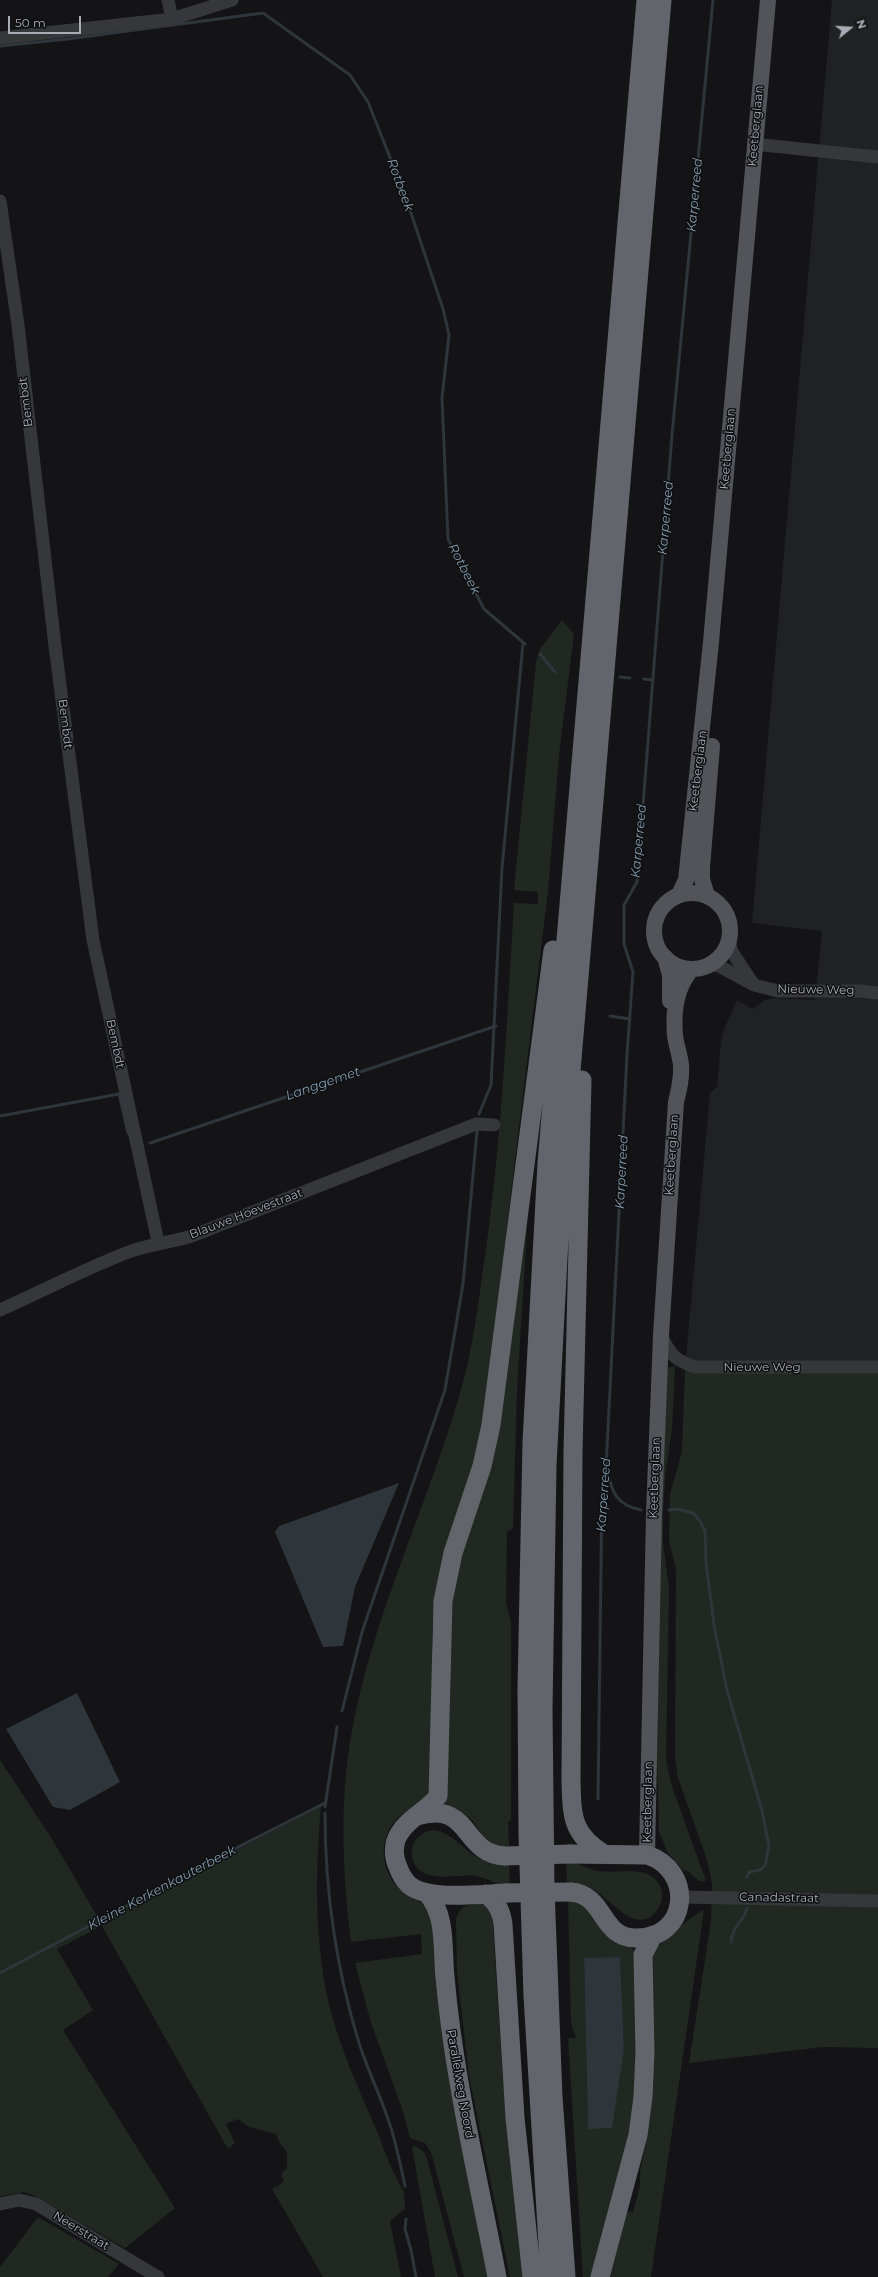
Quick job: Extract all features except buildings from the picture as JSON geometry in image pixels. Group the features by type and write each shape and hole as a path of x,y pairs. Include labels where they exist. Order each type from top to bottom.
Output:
{"highway":[{"path":"550,2277 532,1988 528,1834 528,1578 538,1322 547,1163 646,0"},
{"path":"566,2277 548,1995 543,1701 547,1465 563,1165 662,0"},
{"path":"417,1816 433,1812 455,1818 463,1825 480,1848 488,1854 505,1856 570,1854 647,1855 666,1864 674,1874 679,1886 681,1897 674,1919 668,1927 653,1935 644,1938 624,1936 613,1929 603,1918 591,1898 582,1893 428,1893 409,1885 396,1863 394,1849 397,1836 403,1827 417,1816 432,1805 438,1796 440,1783 440,1622 443,1601 452,1553 482,1466 492,1425 558,913 569,894"},
{"path":"578,994 585,1022 580,1129 575,1333 571,1614 571,1780 575,1824 590,1846 604,1854"},
{"name":"Parallelweg Noord","path":"428,1893 440,1913 447,2000 456,2073 497,2277"},
{"name":"Parallelweg Noord","path":"462,1894 451,1913 453,1978 457,2022 471,2109 505,2277"},
{"path":"486,1894 495,1902 501,1911 503,1924 515,2118 532,2277"},
{"path":"600,2277 638,2135 643,2097 644,1955 653,1935"}],"main road":[{"name":"Keetberglaan","path":"679,895 686,880 701,749 768,0"},
{"name":"Keetberglaan","path":"707,896 702,867 763,146 777,0"},
{"path":"693,893 707,896 715,901 725,912 730,926 729,940 722,955 710,964 692,969 678,966 665,957 655,937 656,922 664,906 679,895 693,893"},
{"name":"Keetberglaan","path":"665,957 668,966 670,985 668,1054 676,1102"},
{"name":"Keetberglaan","path":"647,1855 654,1514 661,1335 676,1102 681,1083 681,1065 675,1035 677,993 682,981 692,969"}],"street":[{"path":"168,0 172,18"},
{"path":"0,38 172,18 232,0"},
{"path":"763,146 878,157"},
{"name":"Bembdt","path":"0,201 18,325 55,646 93,940 158,1242"},
{"path":"729,940 732,952 754,985"},
{"name":"Nieuwe Weg","path":"710,964 719,966 754,985 778,991 861,991 878,993"},
{"name":"Blauwe Hoevestraat","path":"0,1310 131,1251 158,1242 171,1242 192,1236 476,1124 494,1125"},
{"name":"Nieuwe Weg","path":"661,1335 668,1350 678,1361 695,1367 878,1368"},
{"name":"Canadastraat","path":"681,1897 878,1901"},
{"name":"Neerstraat","path":"0,2204 20,2200 36,2204 158,2277"}],"shaded area":[{"path":"832,0 878,0 878,1373 685,1369 710,1093 717,1087 721,1042 724,1029 737,1000 753,1009 765,1000 773,998 815,1000 822,931 752,923"},
{"path":"562,620 574,634 559,755 548,891 509,1209 488,1400 476,1460 435,1593 432,1631 432,1776 430,1788 427,1797 422,1802 399,1817 393,1824 385,1840 384,1849 386,1868 395,1884 403,1892 430,1909 492,2277 464,2277 431,2152 425,2143 410,2138 403,2111 371,2023 355,1963 422,1954 421,1934 351,1942 344,1858 344,1803 349,1747 364,1676 391,1589 438,1462 452,1419 465,1375 472,1344 492,1206 503,1076 514,903 538,904 538,892 514,890 536,662 540,649"},
{"path":"531,1163 517,1390 513,1529 507,1531 506,1603 511,1621 511,1820 508,1822 509,1846 505,1846 505,1848 487,1842 473,1821 457,1809 445,1803 446,1630"},
{"path":"675,1366 672,1429 665,1477 663,1517 663,1543 669,1588 666,1759 671,1784 706,1881 699,1881 686,1870 684,1871 668,1853 659,1832 657,1761 660,1563 667,1368"},
{"path":"685,1369 878,1373 878,2048 823,2047 689,2063 711,1921 712,1883 707,1860 678,1778 675,1758 676,1569 669,1540 670,1494 682,1452"},
{"path":"399,1483 355,1587 343,1646 323,1647 275,1532 279,1526"},
{"path":"77,1693 120,1782 70,1810 53,1807 6,1729"},
{"path":"0,1760 52,1839 100,1921 321,1806 317,1909 321,1961 325,1987 335,2026 345,2054 391,2167 404,2192 405,2209 390,2221 401,2277 323,2277 272,2189 284,2182 281,2174 287,2168 287,2152 280,2144 276,2134 249,2127 238,2119 226,2124 235,2143 228,2149 102,1926 57,1949 93,2010 63,2030 175,2208 125,2248 33,2195 24,2192 0,2196"},
{"path":"434,1830 452,1838 473,1855 482,1860 509,1864 510,1884 505,1887 477,1876 469,1875 442,1877 426,1874 419,1870 412,1858 413,1844 420,1835"},
{"path":"570,1861 595,1870 607,1872 633,1871 642,1872 649,1875 655,1879 661,1888 662,1896 659,1907 651,1917 642,1920 633,1918 589,1887 582,1885 571,1885 570,1882 567,1882 566,1863"},
{"path":"574,1899 590,1912 605,1935 629,1946 637,1953 637,2112 596,2277 583,2277 568,2038 576,2038 571,2023 568,1901","holes":["620,1957 624,2048 588,2129 584,1958"]},
{"path":"481,1903 488,1907 492,1913 503,2082 524,2277 510,2277 469,2076 457,1971 456,1921 459,1912 464,1907"},
{"path":"704,1910 651,2277 609,2277 627,2212 633,2212 640,2186 640,2172 647,2137 652,1958 655,1950 663,1941 685,1922"},
{"path":"620,1957 624,2048 612,2128 588,2129 584,1958"},
{"path":"416,2146 424,2152 427,2159 458,2277 435,2277 412,2147"},
{"path":"38,2217 119,2264 108,2277 0,2277 0,2267"}],"waterway":[{"name":"Karperreed","path":"598,1799 602,1489 606,1468 627,1054 633,972 624,944 624,905 637,882 672,435 713,0"},
{"name":"Rotbeek","path":"0,46 68,39 263,13 350,75 368,102 406,198 443,309 449,335 442,398 448,539 484,609 525,644"},
{"path":"479,1114 491,1085 502,868 523,643"},
{"name":"Rotbeek","path":"540,654 555,672"},
{"name":"Rotbeek","path":"620,677 630,678"},
{"name":"Rotbeek","path":"644,679 652,680"},
{"name":"Langgemet","path":"610,1016 630,1019"},
{"name":"Langgemet","path":"150,1143 496,1026"},
{"name":"Langgemet","path":"0,1116 119,1094 128,1133"},
{"path":"342,1711 362,1632 445,1390 463,1284 477,1131"},
{"path":"607,1470 616,1496 626,1505 641,1510"},
{"path":"669,1510 677,1509 693,1513 700,1521 705,1531 706,1563 714,1625 727,1690 762,1811 769,1846 765,1866 760,1870 749,1872 747,1877"},
{"path":"325,1807 337,1727"},
{"name":"Kleine Kerkenkauterbeek","path":"0,1973 242,1845 325,1803"},
{"path":"325,1813 327,1871 333,1929 344,1986 359,2043 391,2127 405,2186"},
{"path":"731,1942 734,1931 743,1918 747,1908"},
{"path":"406,2219 405,2229 416,2277"}]}
